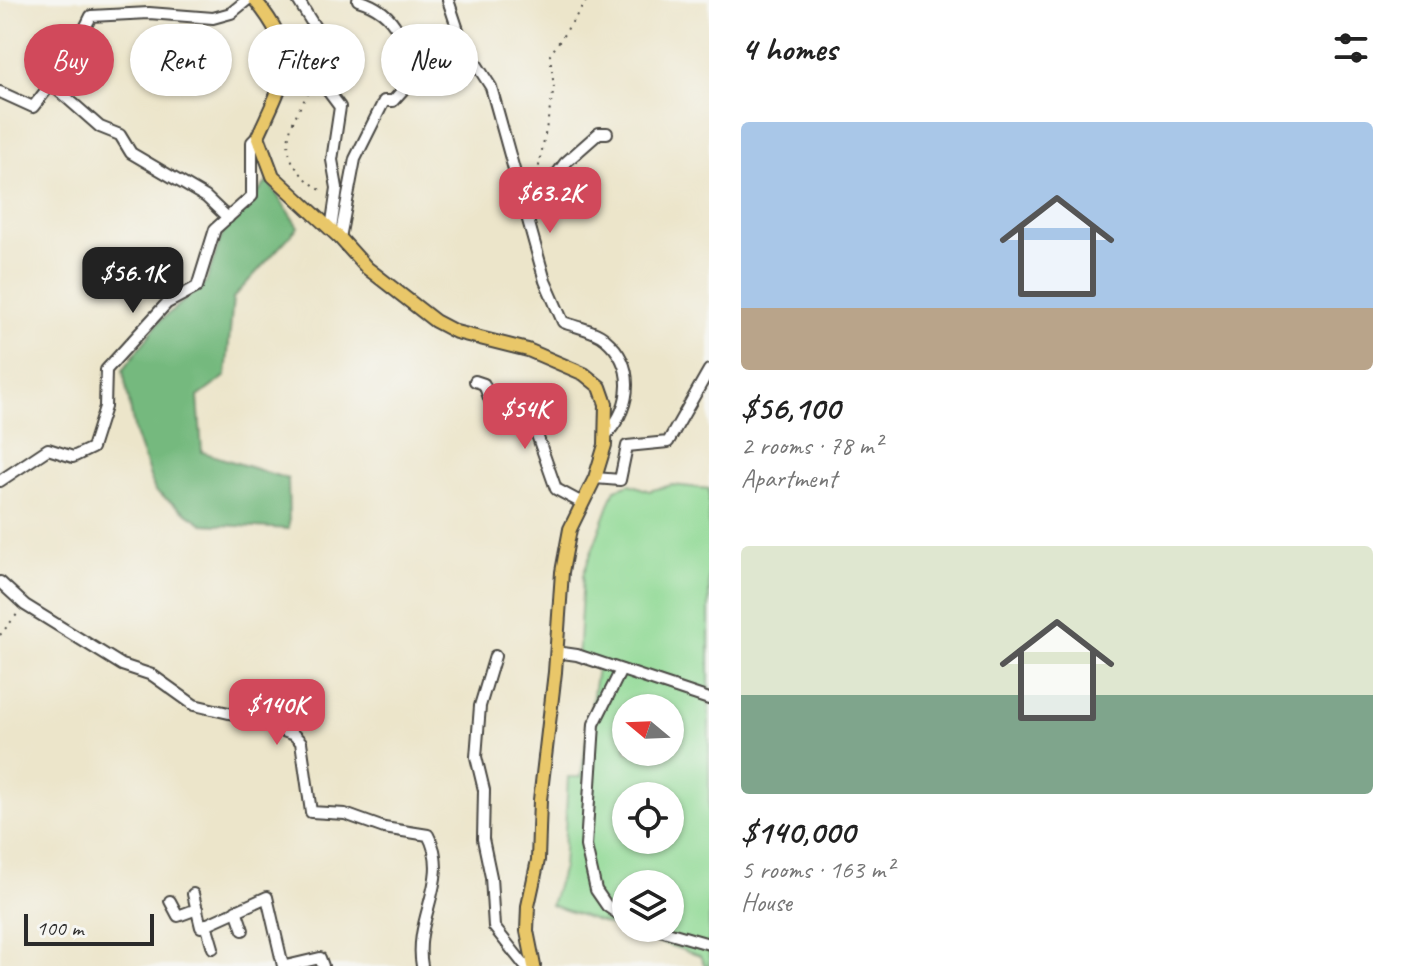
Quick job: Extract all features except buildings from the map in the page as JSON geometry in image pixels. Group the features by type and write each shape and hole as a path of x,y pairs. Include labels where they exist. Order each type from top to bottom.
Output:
{"main road":[{"path":"255,0 271,19 285,52 287,69 258,136 273,176 336,233 367,268 445,327 528,350 584,374 600,387 606,404 607,434 595,478 570,529 562,572 540,800 538,860 528,906 527,931 534,966"}],"street":[{"path":"87,24 91,16 149,13 213,18 231,13 247,0"},
{"path":"298,0 313,24"},
{"path":"336,233 355,159 384,101 393,101 409,83 405,51 396,25 377,6 358,0"},
{"path":"448,0 462,42 491,87 545,281 563,322 603,337 626,364 628,383 621,418 607,434"},
{"path":"0,92 33,107 51,84 100,127 120,135 131,153 206,197 228,218"},
{"path":"332,96 340,107 332,160 336,233"},
{"path":"524,207 532,194 541,191 599,133 607,133"},
{"path":"0,481 48,449 73,457 92,448 105,407 106,370 167,303 197,287 215,229 252,196 252,142 258,136"},
{"path":"595,478 620,480 627,446 668,442 709,370"},
{"path":"475,381 484,384 498,423 504,427 531,427 536,432 556,489 582,503"},
{"path":"0,582 25,605 122,665 152,675 194,705 246,717 294,735 301,742 311,812 345,814 384,828 428,835 439,864 423,917 422,966"},
{"path":"556,652 709,699"},
{"path":"495,656 480,706 476,757 484,790 483,839 491,877 494,927 525,966"},
{"path":"612,909 596,890 586,846 594,724 621,670"},
{"path":"193,894 201,927 267,897 285,966 320,958 323,966"},
{"path":"170,901 178,916 197,909"},
{"path":"236,910 243,930"},
{"path":"206,924 213,948"},
{"path":"684,937 709,944"}],"path":[{"path":"541,191 537,176 554,88 550,55 587,0"},
{"path":"308,96 287,137 288,153 305,178 336,199"},
{"path":"0,635 25,605"}],"green space":[{"path":"268,181 298,227 233,298 226,376 198,397 202,452 288,479 289,529 203,524 155,491 135,433 123,370 160,321 206,282 223,232"},
{"path":"630,484 649,491 672,485 709,489 709,966 705,966 700,956 659,942 684,942 684,870 612,870 612,926 551,905 563,867 568,777 581,777 597,668 578,660 583,575 615,489"}]}
